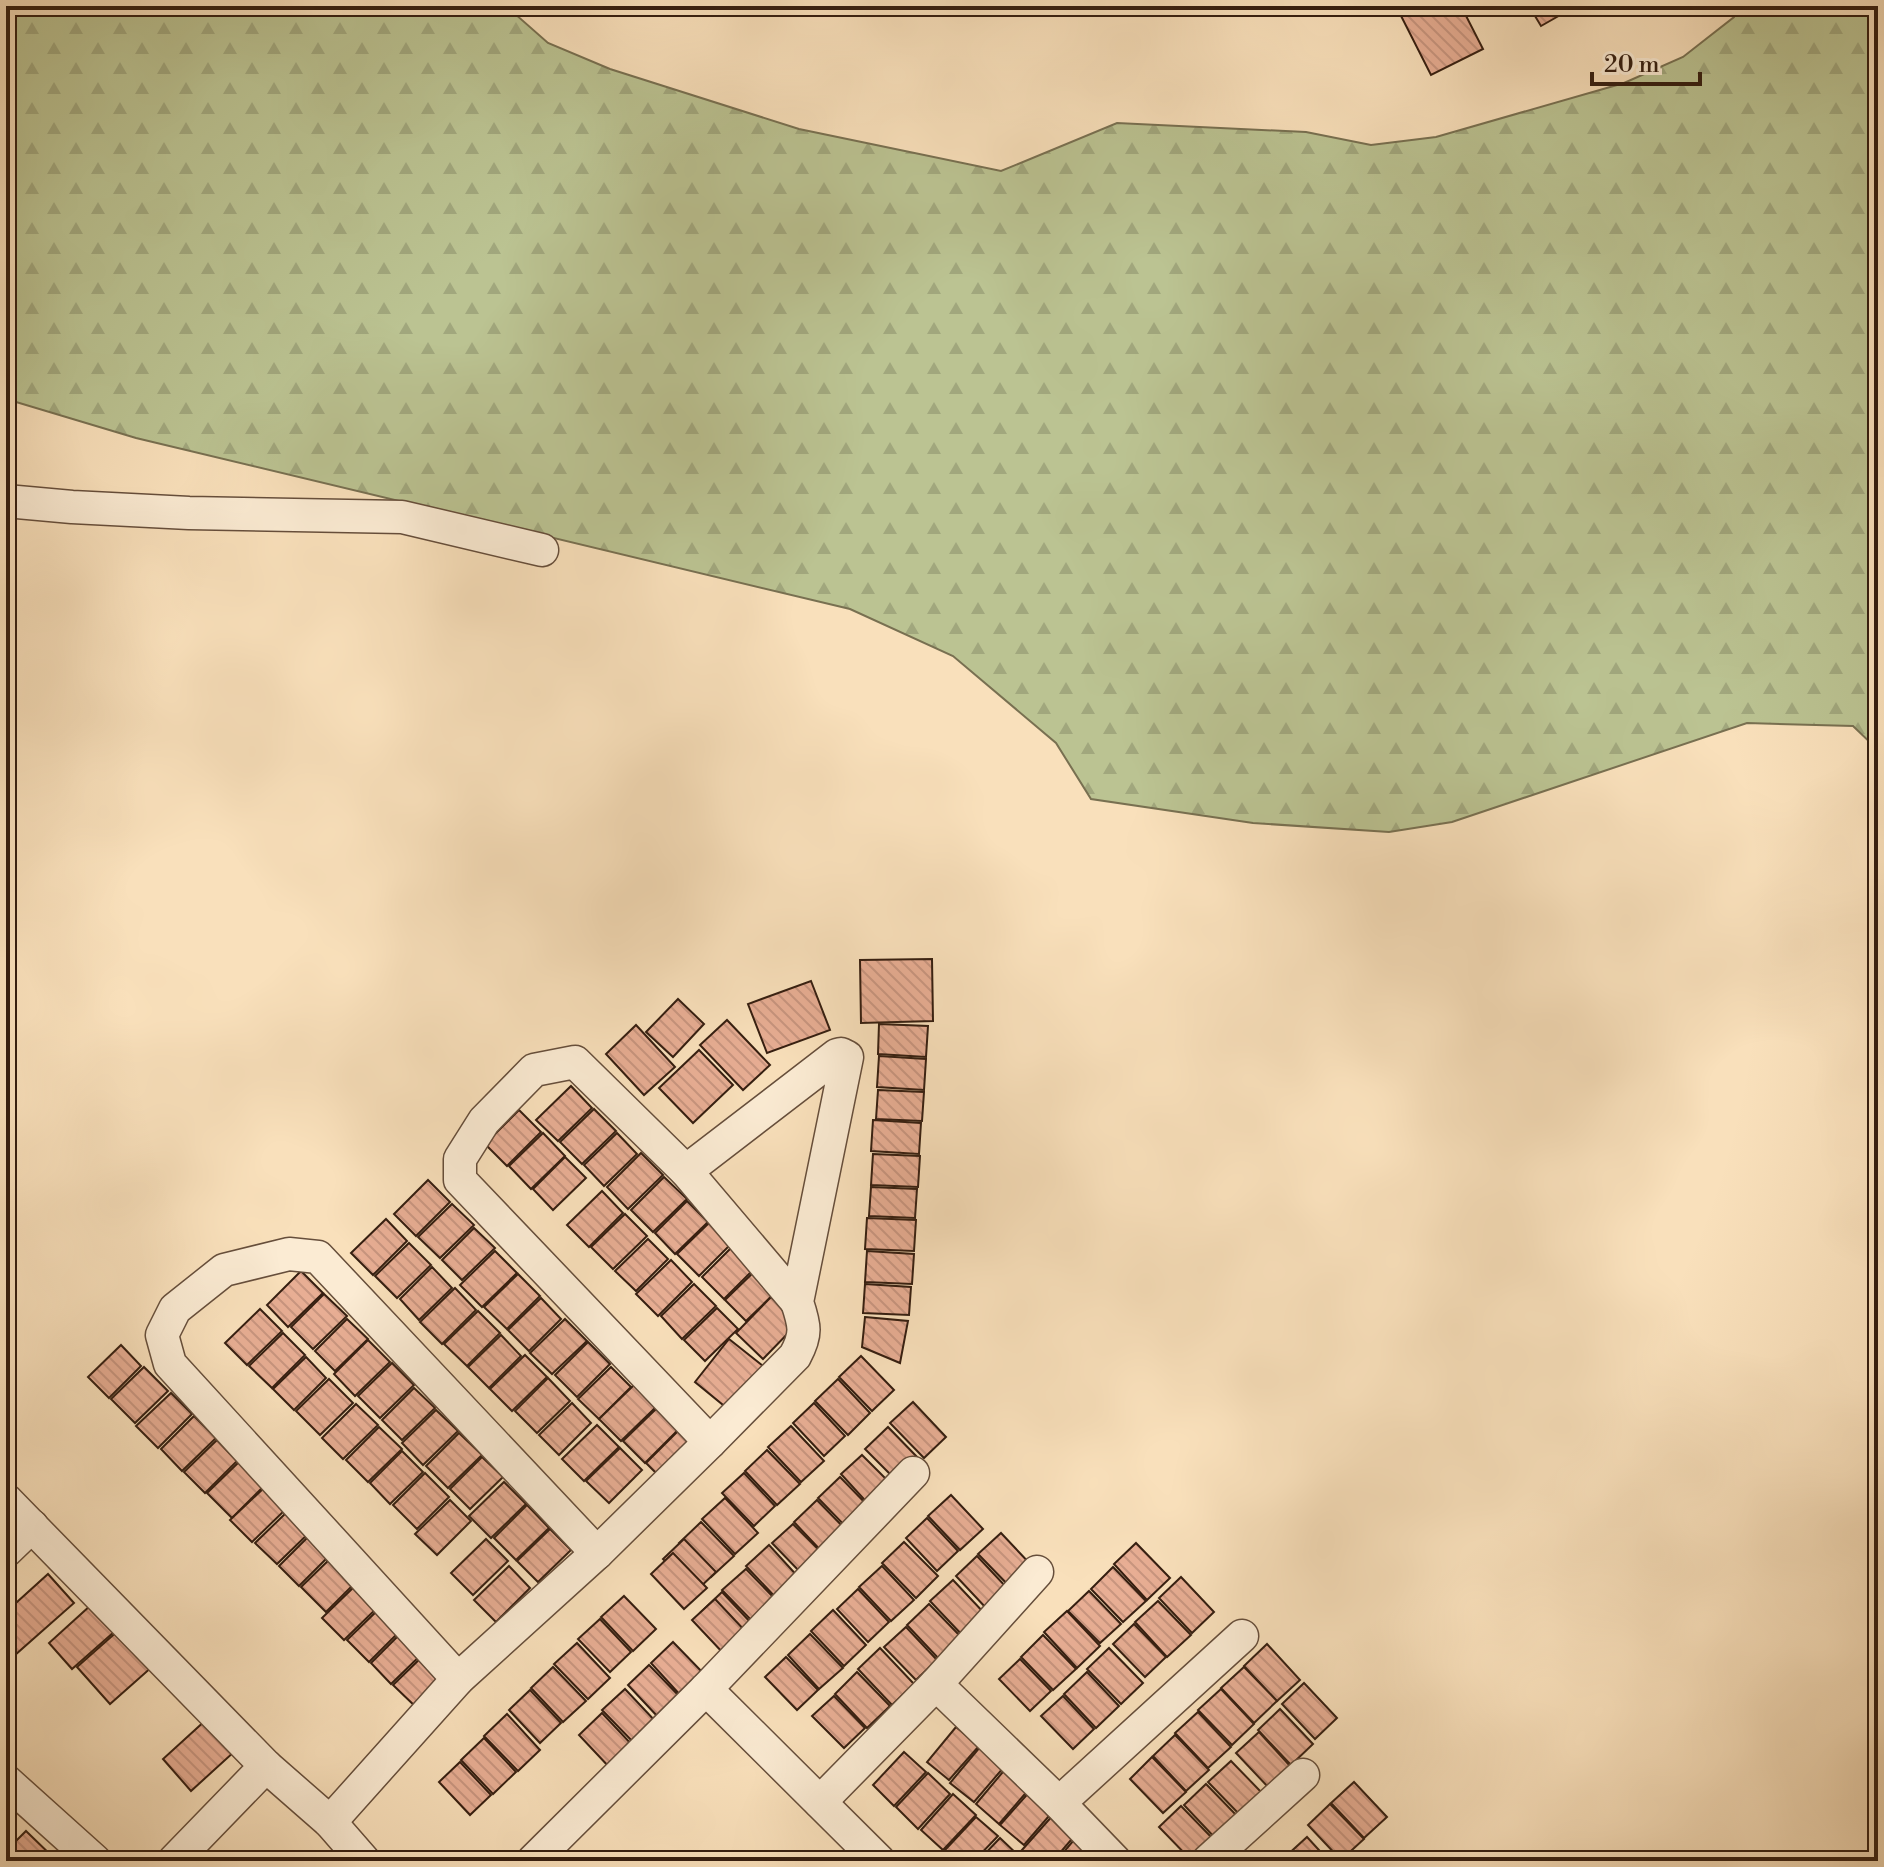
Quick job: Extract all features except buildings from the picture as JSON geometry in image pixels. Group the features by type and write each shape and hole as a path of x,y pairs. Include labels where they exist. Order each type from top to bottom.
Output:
{"street":[{"path":"6,501 189,513 402,517 542,550"},
{"path":"686,1171 837,1055 845,1055 847,1062 797,1302"},
{"path":"330,1822 458,1679 597,1553 710,1442 795,1356 804,1340 805,1324 797,1302 686,1171 575,1062 534,1070 484,1121 460,1159 460,1180 710,1442"},
{"path":"458,1679 170,1364 162,1335 175,1309 224,1270 289,1254 318,1257 597,1553"},
{"path":"533,1861 706,1689 913,1473"},
{"path":"6,1500 266,1766 330,1822 364,1861"},
{"path":"6,1551 32,1526"},
{"path":"820,1802 936,1684 1037,1572"},
{"path":"1059,1803 1242,1636"},
{"path":"936,1684 1115,1861"},
{"path":"706,1689 879,1861"},
{"path":"174,1861 266,1766"},
{"path":"1208,1861 1303,1775"},
{"path":"9,1790 95,1861"}],"green space":[{"path":"6,6 506,6 548,43 610,69 799,129 1001,171 1117,123 1306,132 1371,145 1436,137 1624,83 1683,57 1734,17 1739,6 1878,6 1878,750 1853,726 1747,723 1452,822 1389,832 1253,823 1091,799 1056,743 953,656 850,609 136,438 6,399"}]}
